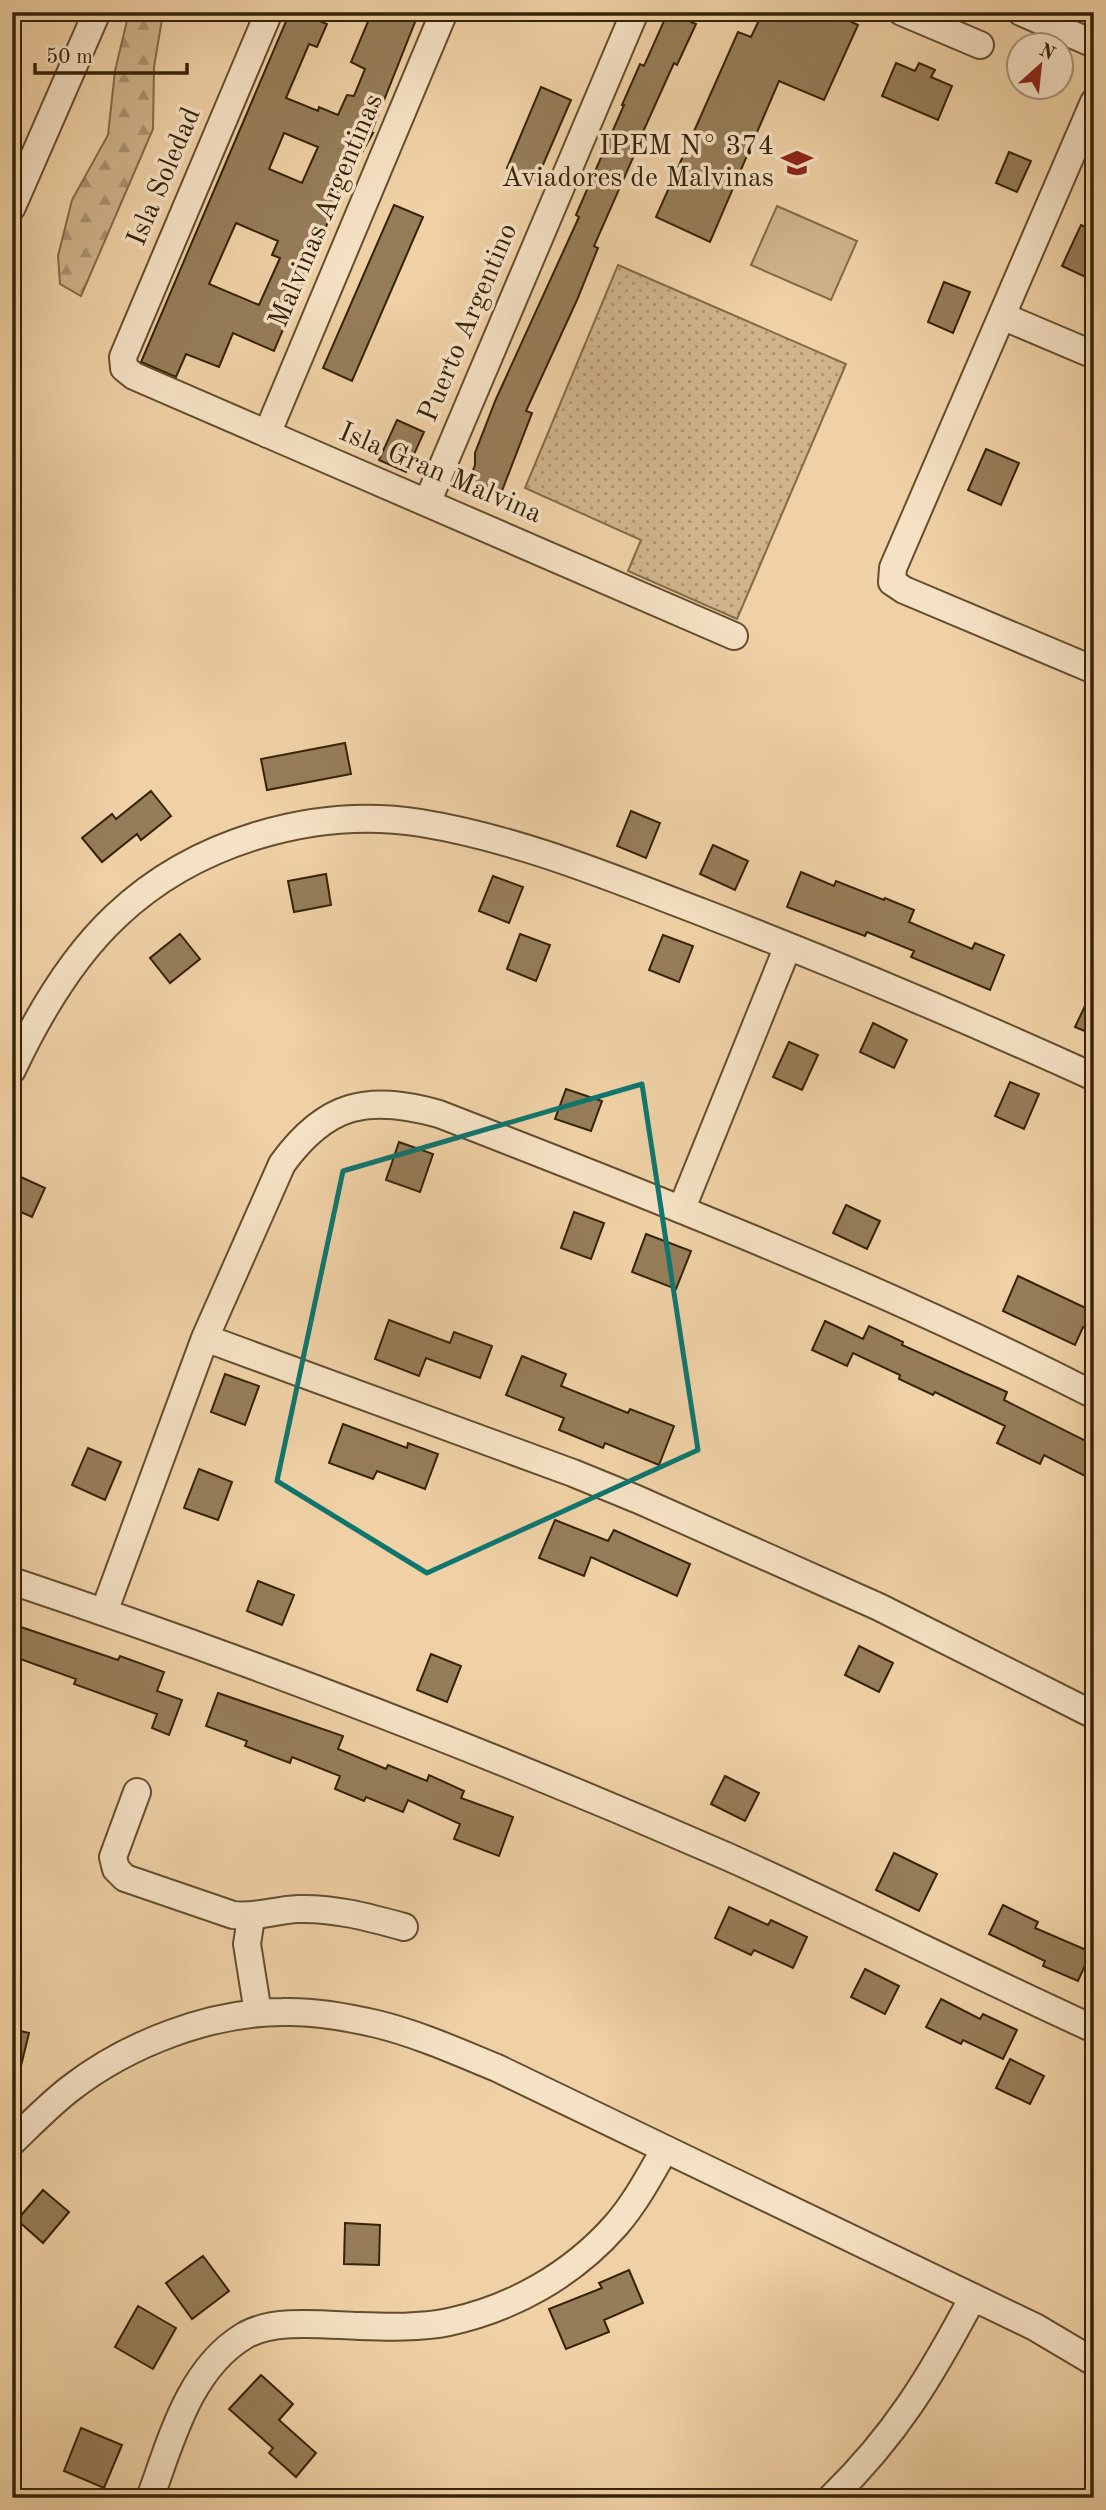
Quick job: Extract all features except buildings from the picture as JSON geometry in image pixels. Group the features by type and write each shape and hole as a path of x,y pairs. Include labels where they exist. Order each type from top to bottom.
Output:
{"street":[{"path":"12,207 18,179 97,12"},
{"name":"Isla Soledad","path":"124,368 123,358 269,12"},
{"name":"Malvinas Argentinas","path":"267,434 444,12"},
{"name":"Puerto Argentino","path":"427,503 635,12"},
{"path":"901,12 980,45"},
{"path":"1021,12 1094,44"},
{"path":"1094,102 893,568 892,582 904,590 1094,670"},
{"path":"1002,316 1094,355"},
{"name":"Isla Gran Malvina","path":"124,368 134,376 734,636"},
{"path":"12,1070 47,1004 82,953 117,915 156,885 226,846 266,833 322,822 367,820 417,822 478,834 551,856 788,946 1094,1077"},
{"path":"682,1208 788,946"},
{"path":"104,1612 205,1338 282,1164 299,1141 318,1124 337,1113 363,1105 412,1106 439,1114 682,1208 939,1319 1094,1395"},
{"path":"205,1338 573,1473 639,1500 880,1607 1094,1715"},
{"path":"12,1581 294,1681 548,1780 730,1858 1094,2029"},
{"path":"137,1792 113,1857 116,1869 125,1878 233,1915 251,1917 294,1909 323,1909 346,1911 404,1927"},
{"path":"251,1917 247,1944 258,2013"},
{"path":"12,2142 70,2088 107,2063 161,2038 198,2026 258,2013 283,2011 319,2014 391,2028 497,2068 1035,2327 1094,2362"},
{"path":"149,2498 174,2431 199,2380 224,2350 246,2334 285,2325 398,2327 447,2322 490,2311 565,2272 594,2248 617,2224 639,2194 665,2149"},
{"path":"831,2498 857,2473 907,2411 934,2369 973,2297"},
{"path":"1035,2327 1094,2345"}],"highlighted area":[{"path":"642,1084 698,1450 427,1573 277,1481 343,1171"}],"green space":[{"path":"129,12 163,13 154,67 153,129 81,296 60,284 58,256 72,200 108,135 115,71"},
{"path":"777,206 857,241 831,300 751,265"},
{"path":"618,265 846,364 737,619 628,571 641,540 525,488"}],"place":[{"name":"IPEM N° 374 Aviadores de Malvinas","path":"797,163"}]}
